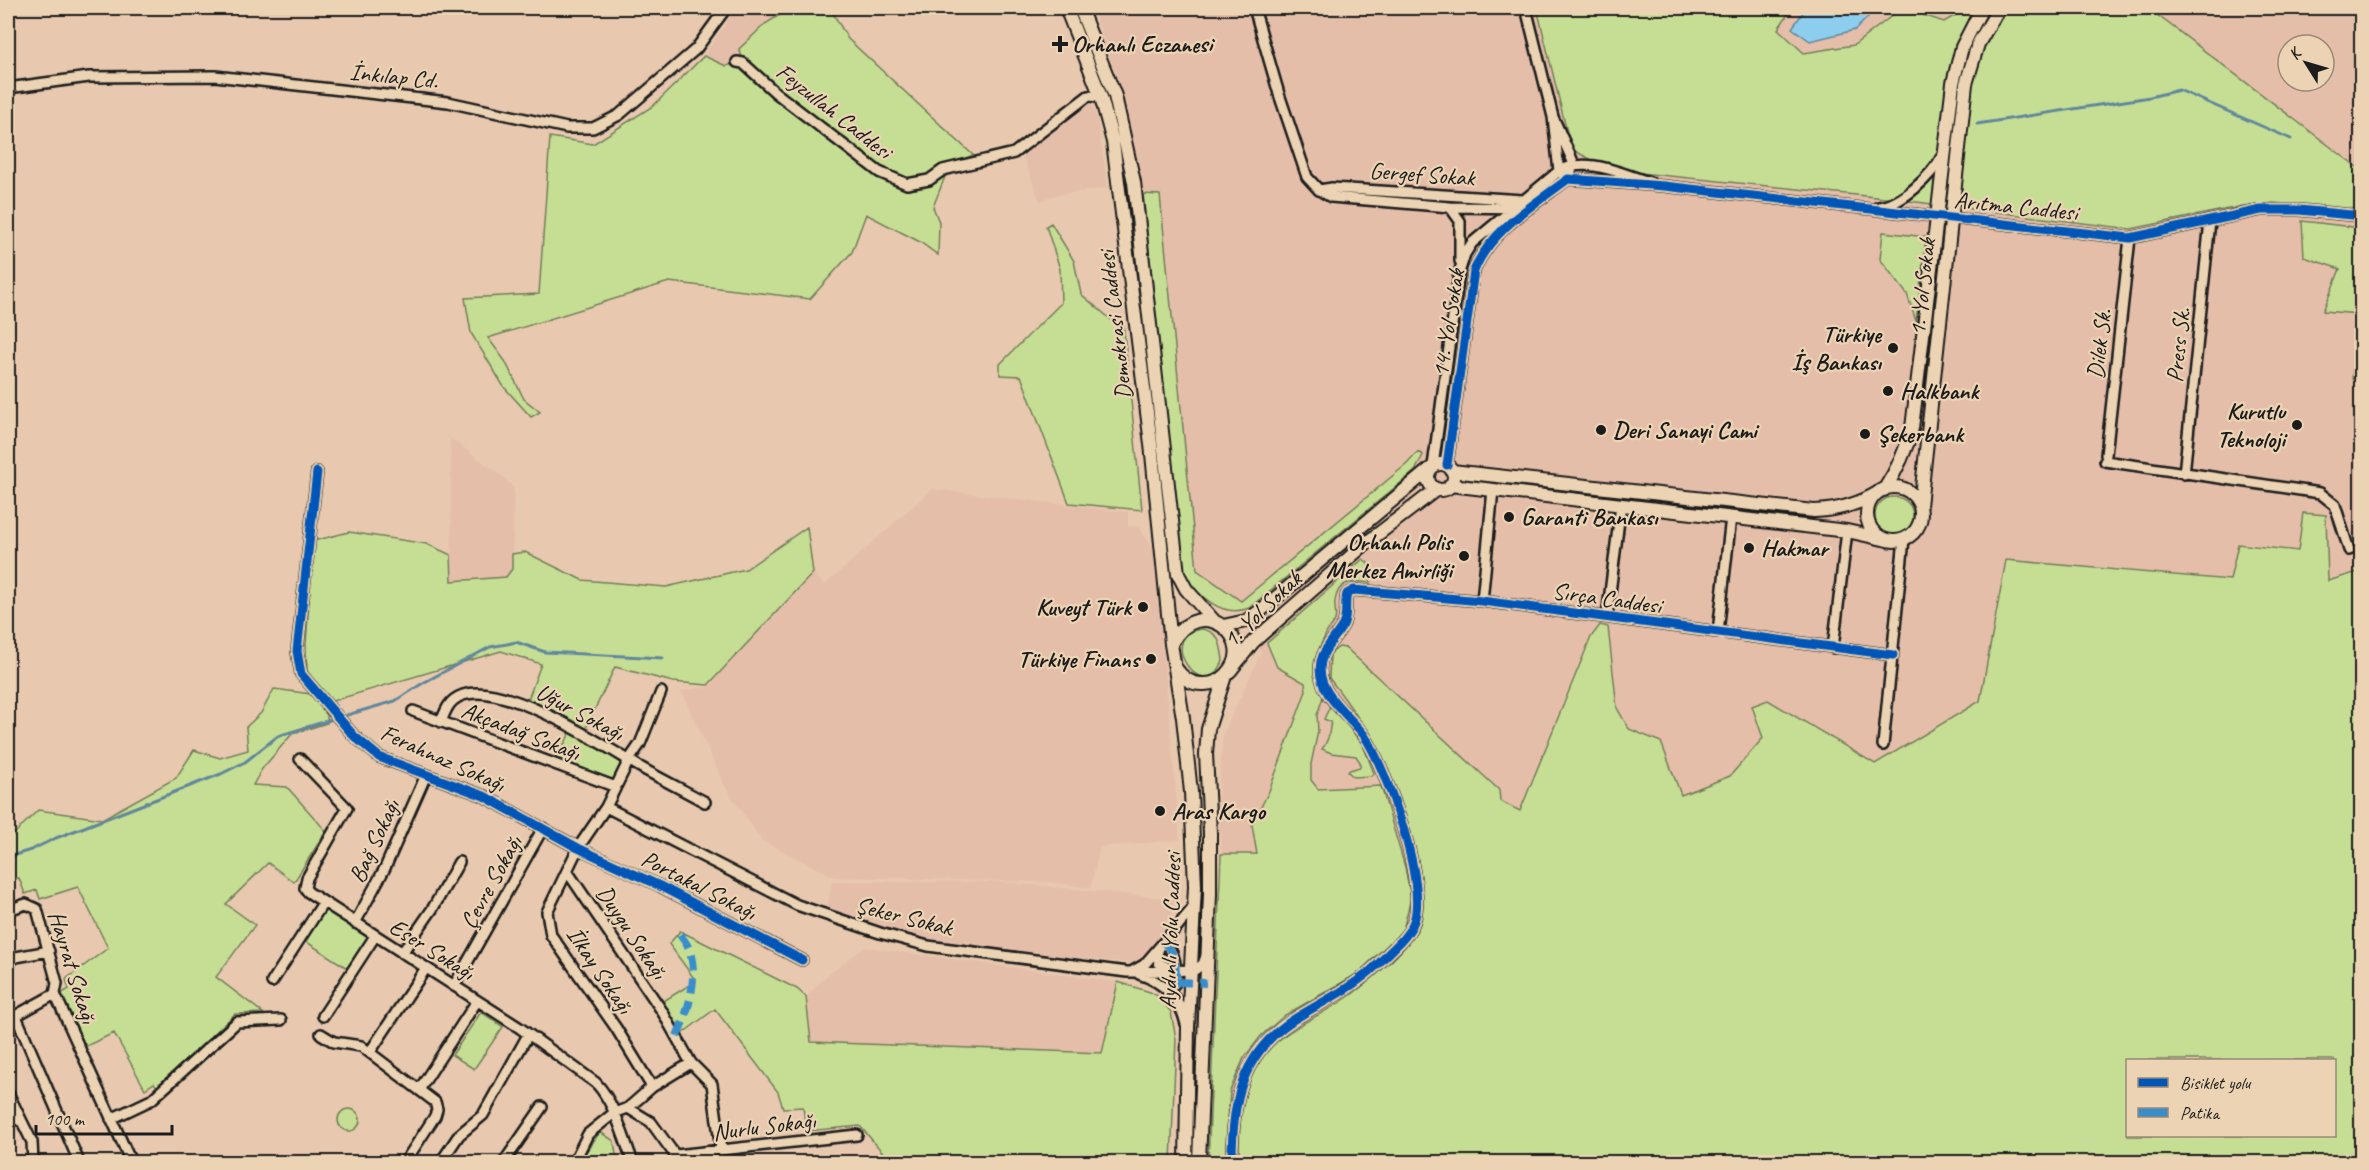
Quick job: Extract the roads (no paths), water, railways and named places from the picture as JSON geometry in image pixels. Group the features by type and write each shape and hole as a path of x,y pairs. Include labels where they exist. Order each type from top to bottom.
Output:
{"main road":[{"name":"Demokrasi Caddesi","path":"1066,8 1101,97 1113,142 1151,444 1171,644"},
{"name":"Demokrasi Caddesi","path":"1080,8 1115,96 1134,182 1178,574 1191,596 1219,623"},
{"name":"1. Yol Sokak","path":"1883,539 1876,534 1868,520 1870,503 1900,463 1912,428 1953,83 1962,47 1982,8"},
{"name":"1. Yol Sokak","path":"1228,673 1253,642 1365,543 1437,489 1444,489 1450,485 1847,531 1890,541 1904,539 1911,535 1920,522 1950,218 1966,84 1978,44 1999,8"},
{"path":"1437,489 1429,481 1432,468 1440,464 1450,468 1814,512 1850,507 1881,491 1901,488 1910,492 1920,506"},
{"name":"1. Yol Sokak","path":"1219,623 1246,621 1432,468"},
{"path":"1450,468 1454,478 1450,485"},
{"path":"1356,531 1365,543"},
{"path":"1203,619 1219,623 1235,642 1234,662 1228,673 1211,684 1200,685 1189,681 1180,675 1174,666 1171,644 1182,627 1192,621 1203,619"},
{"name":"Aydınlı Yolu Caddesi","path":"1174,666 1183,718 1191,792 1194,851 1186,1162"},
{"name":"Aydınlı Yolu Caddesi","path":"1199,1162 1210,833 1206,754 1208,729 1228,673"}],"street":[{"name":"İnkılap Cd.","path":"8,88 89,77 215,76 448,102 567,128 593,128 619,115 696,49 726,8"},
{"path":"1254,8 1306,177 1319,190"},
{"path":"1526,8 1553,117 1559,171 1568,179 1664,186"},
{"name":"Feyzullah Caddesi","path":"737,62 743,63 776,93 879,172 907,184 928,180 944,170 1014,153 1088,96 1101,97"},
{"path":"1553,117 1574,164 1568,179"},
{"path":"1860,208 1884,206 1906,196 1936,166 1946,151"},
{"path":"1574,164 1594,165 1664,186"},
{"name":"14. Yol Sokak","path":"1432,468 1459,273 1465,255 1473,243 1512,209 1559,171 1574,164"},
{"name":"14. Yol Sokak","path":"1450,468 1474,271 1484,249 1529,208 1568,179"},
{"name":"Arıtma Caddesi","path":"1664,186 2130,238 2261,210 2299,210 2361,216"},
{"name":"Gergef Sokak","path":"1319,190 1332,188 1523,200"},
{"name":"Gergef Sokak","path":"1319,190 1331,197 1450,207 1529,208"},
{"path":"1523,200 1529,208"},
{"name":"Gergef Sokak","path":"1450,207 1457,215 1461,228 1459,273"},
{"name":"Press Sk.","path":"2184,474 2210,221"},
{"name":"Dilek Sk.","path":"2130,238 2105,458 2184,474"},
{"name":"Ferahnaz Sokağı","path":"317,472 297,651 301,674 354,736 379,757 484,796 578,848"},
{"path":"2184,474 2320,493 2335,505 2349,550"},
{"path":"1482,601 1493,490"},
{"path":"1607,617 1621,504"},
{"path":"1718,633 1731,517"},
{"path":"1833,648 1847,531"},
{"path":"1883,745 1904,539"},
{"name":"Sırça Caddesi","path":"1232,1162 1232,1127 1237,1095 1247,1069 1256,1056 1275,1034 1293,1020 1359,982 1408,933 1417,909 1417,896 1407,848 1389,785 1373,750 1352,720 1331,696 1321,678 1320,665 1324,651 1344,624 1347,594 1354,590 1482,601 1893,655"},
{"name":"Duygu Sokağı","path":"661,692 640,744 629,760 606,807 578,848 567,871 662,1011 691,1063 712,1084 721,1150"},
{"name":"Uğur Sokağı","path":"441,722 449,703 464,695 482,693 521,703 555,717 705,802"},
{"name":"Akçadağ Sokağı","path":"413,711 616,788"},
{"name":"Eser Sokağı","path":"300,759 347,808 307,878 305,888 308,892 477,1000 596,1083 614,1113 633,1162"},
{"name":"Bağ Sokağı","path":"355,923 385,868 426,775"},
{"name":"Şeker Sokak","path":"606,807 797,904 880,933 928,946 1127,972 1176,971 1191,976"},
{"name":"Çevre Sokağı","path":"454,986 543,828"},
{"name":"Portakal Sokağı","path":"578,848 660,886 802,960"},
{"path":"402,952 433,908 459,862"},
{"name":"İlkay Sokağı","path":"567,871 547,912 551,935 616,1028 652,1087"},
{"path":"272,982 324,903"},
{"name":"Hayrat Sokağı","path":"8,910 26,904 37,909 57,983 55,994 131,1162"},
{"path":"1127,972 1139,969 1162,946 1194,907"},
{"path":"323,1016 375,936"},
{"path":"1162,946 1157,954 1159,963 1167,970 1176,971"},
{"path":"1162,946 1168,947 1176,964 1176,982"},
{"path":"8,962 16,957 49,951"},
{"path":"1168,990 1176,982 1191,976 1203,964 1207,953"},
{"path":"370,1052 426,968"},
{"path":"1127,972 1147,977 1168,990 1178,1002 1188,1035"},
{"path":"1191,976 1206,982"},
{"path":"55,994 12,1018 79,1162"},
{"path":"419,1090 477,1000"},
{"path":"111,1119 151,1100 237,1022 281,1020"},
{"path":"321,1034 334,1042 361,1046 435,1102 437,1109 435,1116 405,1162"},
{"path":"441,1162 459,1136 483,1115 528,1035"},
{"path":"574,1162 588,1134 614,1113 628,1108 652,1087 691,1063"},
{"path":"8,1093 32,1142 33,1162"},
{"path":"504,1162 542,1107"},
{"path":"628,1108 651,1122 678,1159"},
{"path":"8,1114 22,1122"},
{"name":"Nurlu Sokağı","path":"678,1159 721,1150 857,1135"}],"water":[{"path":"1806,8 1877,8 1855,30 1810,41 1792,28"}],"waterway":[{"path":"1977,124 2150,97 2179,90 2291,139"},
{"path":"347,715 395,701 423,683 490,647 516,642 545,652 663,658"},
{"path":"8,857 31,850 56,838 221,774 245,762 278,736 330,720"}],"place":[{"name":"Orhanlı Eczanesi","path":"1060,44"},
{"name":"Türkiye İş Bankası","path":"1893,348"},
{"name":"Halkbank","path":"1888,391"},
{"name":"Kurutlu Teknoloji","path":"2297,425"},
{"name":"Deri Sanayi Cami","path":"1601,430"},
{"name":"Şekerbank","path":"1865,434"},
{"name":"Garanti Bankası","path":"1509,517"},
{"name":"Hakmar","path":"1749,548"},
{"name":"Orhanlı Polis Merkez Amirliği","path":"1464,556"},
{"name":"Kuveyt Türk","path":"1143,607"},
{"name":"Türkiye Finans","path":"1151,659"},
{"name":"Aras Kargo","path":"1160,811"}]}
